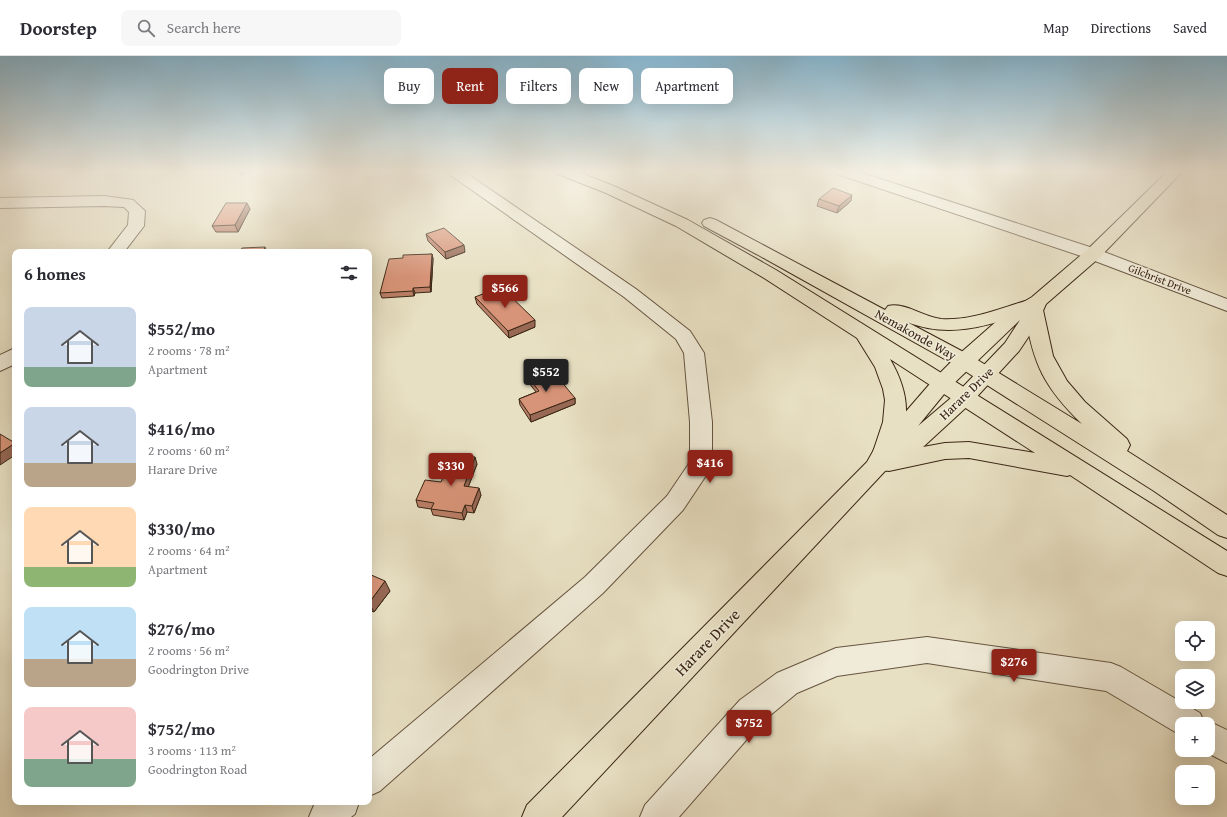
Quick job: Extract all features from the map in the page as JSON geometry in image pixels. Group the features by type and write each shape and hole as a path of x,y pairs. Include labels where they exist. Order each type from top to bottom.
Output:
{"main road":[{"name":"Nemakonde Way","path":"647,207 682,223 770,274 965,397"},
{"name":"Nemakonde Way","path":"674,207 694,215 766,252 964,361 1162,484 1227,528"},
{"name":"Harare Drive","path":"539,817 883,461 942,383 1014,316 1034,306 1094,254 1141,207"},
{"path":"826,285 929,323 948,325 984,321 1034,306 1045,361 1052,375 1068,397 1162,484"},
{"name":"Harare Drive","path":"883,461 965,397 1019,339 1028,324 1034,306"},
{"path":"863,332 878,353 894,390 896,401 894,421 883,461 945,451 969,450 1015,457 1080,470"},
{"path":"965,397 1227,565"}],"street":[{"path":"117,249 136,226 138,211 132,207"},
{"path":"372,777 594,585 675,503 699,468 701,461 699,389 694,353 683,335 630,293 505,207"},
{"name":"Gilchrist Drive","path":"950,207 1094,254 1227,305"},
{"path":"0,364 12,357"},
{"path":"657,817 751,711 787,683 836,662 928,650 1111,678 1176,717"},
{"path":"1215,740 1227,747"},
{"path":"326,817 340,805"}],"building":[{"path":"224,207 245,207 235,225 212,226"},
{"path":"444,228 464,245 445,252 426,234"},
{"path":"265,247 264,249 242,248"},
{"path":"432,254 430,287 413,288 413,291 380,293 389,259 403,258 403,255"},
{"path":"501,287 535,320 508,331 475,297"},
{"path":"550,368 575,398 530,415 519,399 539,391 528,377"},
{"path":"0,434 12,441 12,445 0,453"},
{"path":"453,454 475,457 464,486 479,488 472,506 465,505 462,513 431,509 434,503 416,500 425,480 441,482"},
{"path":"372,575 385,581 372,599"}]}
